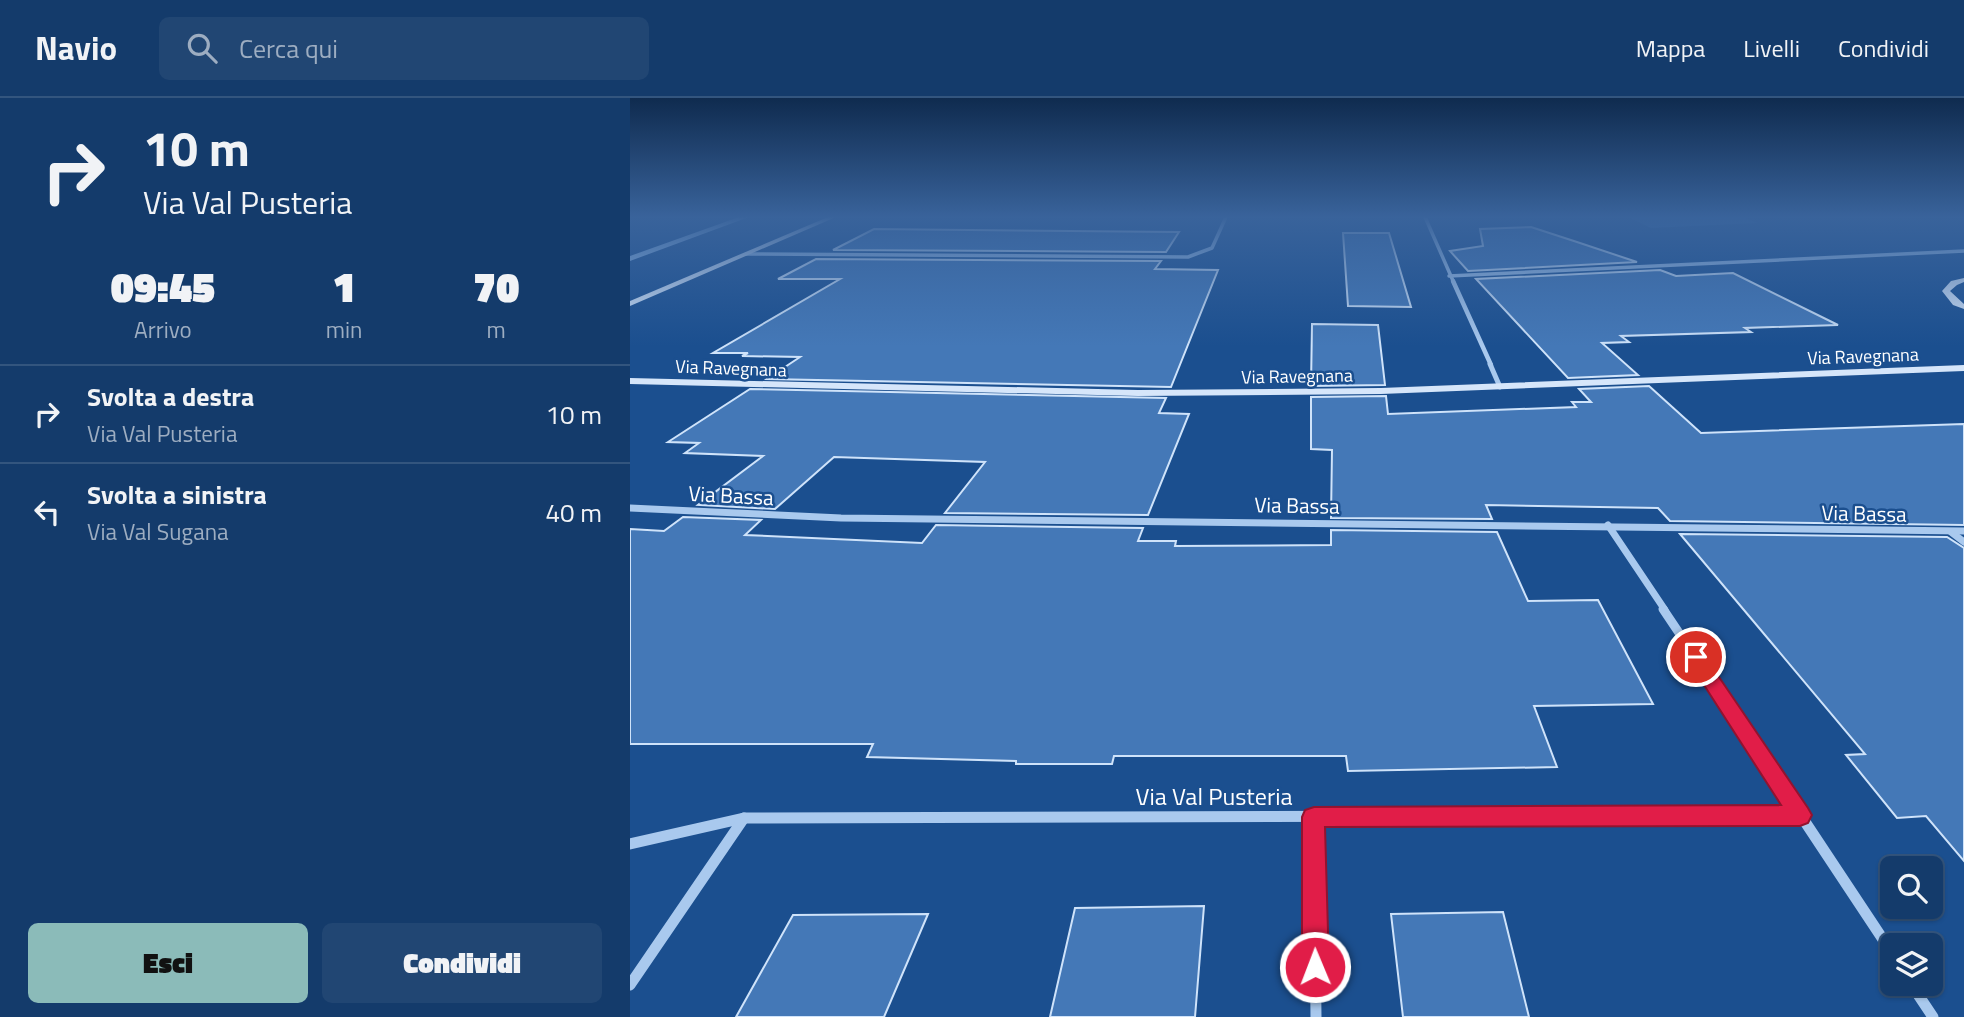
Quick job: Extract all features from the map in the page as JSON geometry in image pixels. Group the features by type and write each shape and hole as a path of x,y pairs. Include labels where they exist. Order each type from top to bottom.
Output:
{"street":[{"path":"630,304 732,260"},
{"path":"1442,260 1500,387"},
{"path":"1449,276 1781,260"},
{"path":"1964,280 1954,283 1946,291 1956,303 1964,307"},
{"name":"Via Ravegnana","path":"630,381 1138,393 1398,391 1964,366"},
{"name":"Via Bassa","path":"630,508 841,518 1964,531"},
{"path":"1608,525 1880,935"},
{"path":"1951,532 1964,542"},
{"name":"Via Val Pusteria","path":"630,844 744,818 1800,815"},
{"path":"1314,817 1316,1017"},
{"path":"630,985 744,818"},
{"path":"1919,996 1933,1017"}],"building":[{"path":"814,260 1161,261 1155,269 1218,270 1171,387 767,379 800,357 713,353 840,279 778,279"},
{"path":"1345,260 1397,260 1411,307 1348,306"},
{"path":"1458,260 1637,262 1468,271"},
{"path":"1660,270 1676,276 1733,273 1838,325 1745,328 1751,332 1621,336 1629,342 1602,343 1638,375 1568,378 1476,279"},
{"path":"1312,324 1378,325 1385,385 1311,386"},
{"path":"1649,386 1701,433 1964,424 1964,525 1670,521 1658,508 1486,505 1492,519 1331,518 1332,450 1311,449 1311,397 1386,396 1388,414 1576,407 1572,402 1591,402 1579,389"},
{"path":"750,389 1166,398 1159,413 1189,414 1148,515 945,513 985,462 834,457 775,509 698,505 763,456 685,453 699,443 668,442"},
{"path":"683,517 761,520 745,535 922,543 936,525 1143,528 1138,541 1176,541 1175,546 1331,545 1331,530 1497,532 1528,601 1598,600 1653,704 1534,706 1557,767 1348,771 1346,756 1114,756 1112,764 1016,764 1016,761 867,757 873,744 630,744 630,529 664,531"},
{"path":"1680,534 1947,537 1964,548 1964,861 1926,816 1897,818 1846,755 1865,754"},
{"path":"1204,906 1195,1017 1050,1017 1075,908"},
{"path":"1503,912 1529,1017 1403,1017 1391,914"},
{"path":"928,914 884,1017 736,1017 793,915"}],"route":[{"path":"1315,967 1314,817 1800,815 1696,657"}]}
